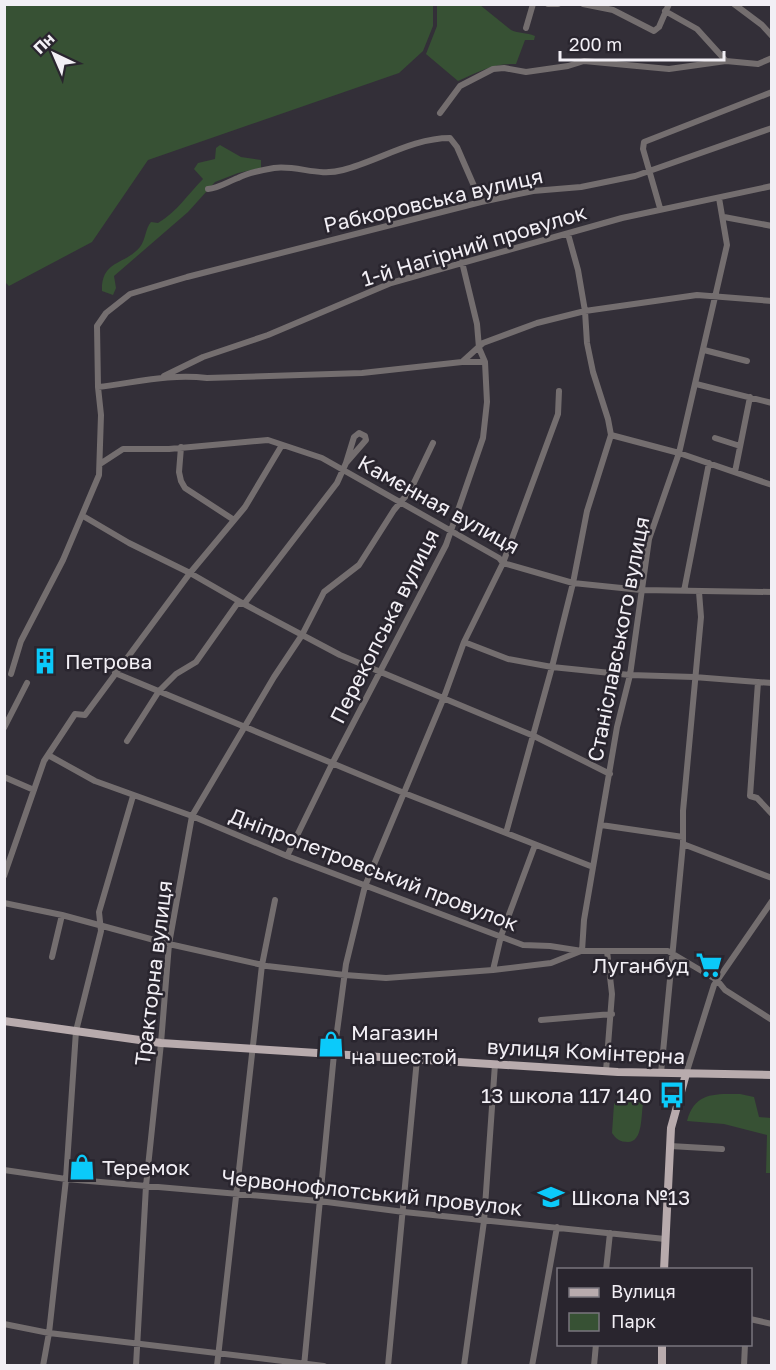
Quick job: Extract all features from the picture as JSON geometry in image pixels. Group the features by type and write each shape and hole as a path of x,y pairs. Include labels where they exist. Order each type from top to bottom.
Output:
{"main road":[{"name":"вулиця Комінтерна","path":"4,1021 161,1043 606,1071 771,1075"},
{"path":"664,1268 670,1146 675,1112 686,1074"},
{"path":"662,1346 662,1365"}],"street":[{"path":"526,28 533,4"},
{"path":"548,4 558,4"},
{"path":"583,4 613,10 654,31 659,27 666,7 697,28 726,61"},
{"path":"734,4 762,25 771,36"},
{"path":"440,113 460,86 493,69 504,68 526,72 568,66 584,61 669,69 726,61 758,64 771,58"},
{"path":"660,208 642,149 644,142 771,92"},
{"name":"Рабкоровська вулиця","path":"98,387 97,326 106,313 130,294 187,277 481,202 533,191 582,187 635,176 771,128"},
{"path":"208,189 216,188 241,176 275,168 326,174 417,145 450,138 458,147 481,202"},
{"name":"1-й Нагірний провулок","path":"161,377 203,357 268,335 391,283 660,208 771,186"},
{"name":"Станіславського вулиця","path":"582,951 584,920 617,727 630,675 649,539 679,453 727,244 719,198"},
{"path":"724,217 771,226"},
{"path":"506,834 552,668 573,583 587,511 610,435 608,419 589,352 578,270 568,234"},
{"name":"Перекопська вулиця","path":"287,856 332,764 446,545 483,438 487,402 485,362 479,348 477,324 462,262"},
{"path":"462,362 483,343 537,323 585,310 697,295 771,301"},
{"path":"704,350 747,362"},
{"path":"11,674 21,641 63,560 99,475 101,415 98,387 161,377 207,378 362,373 462,362 485,362"},
{"path":"696,384 771,403"},
{"path":"304,1365 334,1054 346,964 365,886 444,697 464,642 503,563 558,414 559,391"},
{"path":"735,472 750,397"},
{"path":"244,604 326,498 345,467 366,440 365,436 359,433 354,437 345,467"},
{"path":"610,435 679,453 771,485"},
{"path":"715,438 740,446"},
{"name":"Камєнная вулиця","path":"100,464 123,449 268,440 345,467 400,502 499,558 503,563 573,583 641,590 771,592"},
{"name":"Тракторна вулиця","path":"136,1365 146,1186 169,944 192,816 212,778 302,635 324,592 359,565 400,502 410,491 434,443"},
{"path":"4,876 44,761 75,714 84,715 190,573 244,507 282,445"},
{"path":"181,447 181,481 186,488 234,520"},
{"path":"684,591 709,463"},
{"path":"83,516 129,543 190,573 340,655 534,736 610,774"},
{"path":"661,1073 701,617 699,592"},
{"path":"127,741 159,691 176,674 196,662 237,604 244,604"},
{"path":"464,642 508,659 552,668 771,683"},
{"path":"115,673 332,764 593,867"},
{"path":"759,682 750,796 757,798 771,814"},
{"path":"4,728 27,683"},
{"name":"Дніпропетровський провулок","path":"48,755 95,781 192,816 287,856 523,945 582,951"},
{"path":"4,777 34,790"},
{"path":"43,1365 49,1333 66,1179 76,1031 101,931 99,912 133,796"},
{"path":"601,825 683,840 771,878"},
{"path":"493,970 501,936 535,845"},
{"path":"217,1365 262,965 275,900"},
{"path":"686,1074 714,985 771,901"},
{"name":"Дніпропетровський провулок","path":"4,903 62,915 169,944 262,965 345,975 386,978 493,970 551,963 582,951"},
{"path":"52,957 62,915"},
{"path":"582,951 668,951 717,980 725,990 771,1020"},
{"path":"606,1071 612,1014 607,951"},
{"path":"541,1020 612,1014"},
{"path":"388,1365 417,1059"},
{"path":"464,1365 484,1221 495,1064"},
{"path":"670,1146 722,1149"},
{"name":"Червонофлотський провулок","path":"4,1170 66,1179 319,1201 484,1221 665,1239"},
{"path":"532,1365 556,1227"},
{"path":"606,1268 610,1233"},
{"path":"752,1319 771,1324"},
{"path":"4,1324 49,1333 304,1365 324,1365"},
{"path":"594,1365 596,1346"},
{"path":"744,1365 745,1346"}],"green space":[{"path":"5,4 433,4 433,26 423,51 399,73 148,160 92,242 9,286 4,281"},
{"path":"437,5 480,5 511,30 535,36 534,40 525,40 516,64 479,71 458,81 426,54 437,26"},
{"path":"220,145 241,157 261,160 261,168 238,173 215,182 188,212 114,276 116,288 113,295 102,291 105,274 115,264 140,247 151,222 158,223 171,214 203,179 194,169 198,163 215,159 216,148"},
{"path":"740,1094 754,1097 759,1117 771,1118 771,1173 766,1173 767,1135 724,1124 687,1121 700,1100 714,1095"},
{"path":"620,1095 635,1095 643,1104 639,1133 633,1141 628,1142 618,1140 612,1133 614,1104"}],"place":[{"name":"Петрова","path":"45,661"},
{"name":"Луганбуд","path":"709,965"},
{"name":"Магазин на шестой","path":"331,1044"},
{"name":"13 школа 117 140","path":"672,1095"},
{"name":"Теремок","path":"82,1167"},
{"name":"Школа №13","path":"551,1197"}]}
